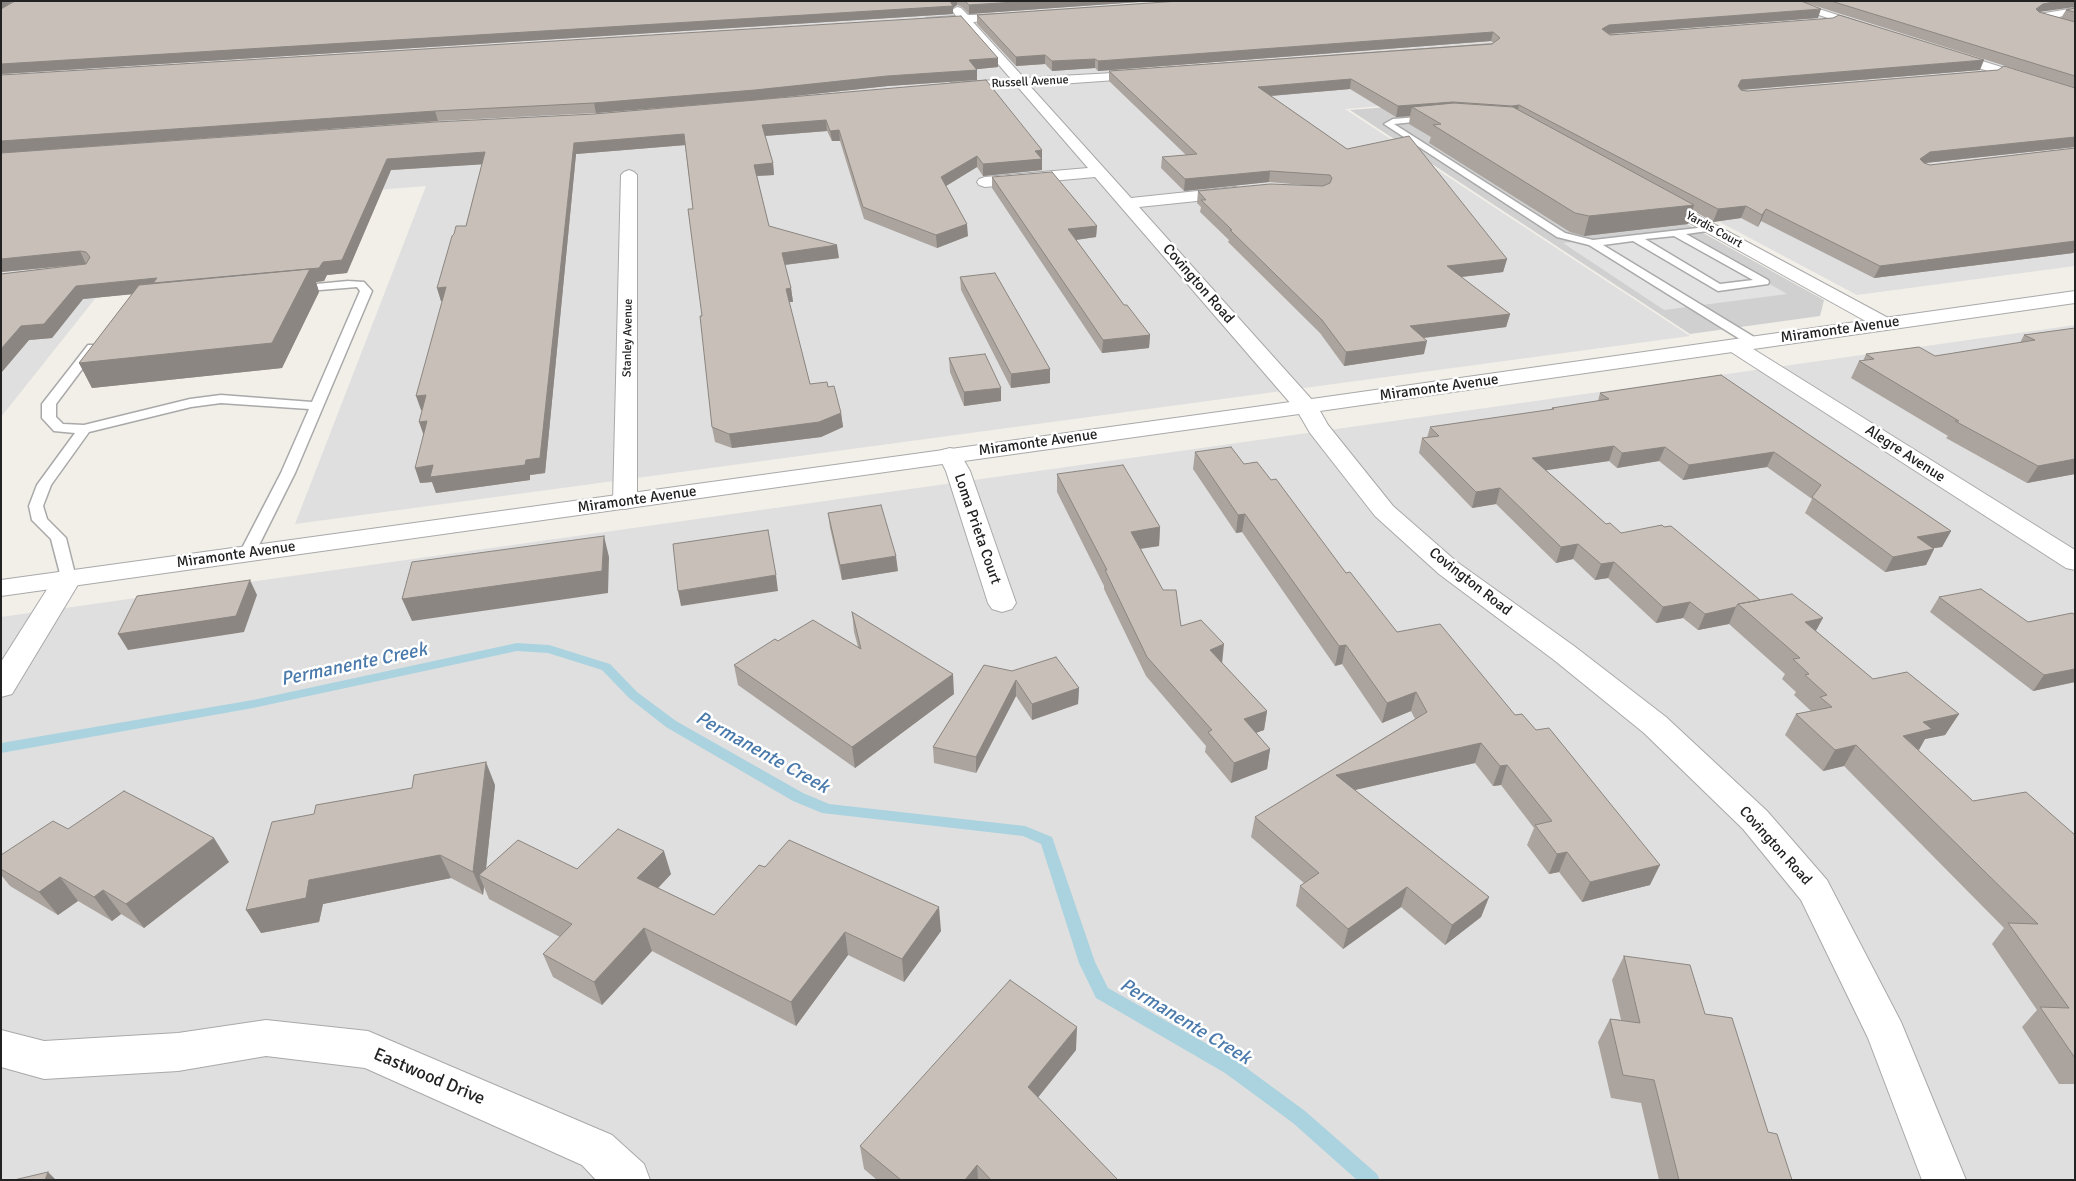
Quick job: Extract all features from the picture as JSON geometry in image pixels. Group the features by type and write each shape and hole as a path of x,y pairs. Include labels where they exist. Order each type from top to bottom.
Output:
{"street":[{"name":"Covington Road","path":"949,1 1306,407 1318,428 1384,510 1448,568 1564,653 1655,725 1755,820 1814,890 1887,1035 1944,1180"},
{"path":"1782,1 1881,32"},
{"path":"2075,11 2039,16 2075,28"},
{"path":"919,22 1021,15"},
{"path":"1816,23 1844,21"},
{"path":"1935,50 2075,94"},
{"path":"1974,75 2007,72"},
{"name":"Russell Avenue","path":"936,88 1158,73"},
{"path":"985,182 1099,172"},
{"name":"Stanley Avenue","path":"625,502 629,175"},
{"path":"1126,203 1249,191"},
{"name":"Yardis Court","path":"1643,191 1885,324"},
{"name":"Miramonte Avenue","path":"1,588 2075,298"},
{"name":"Alegre Avenue","path":"1745,345 2075,562"},
{"name":"Loma Prieta Court","path":"950,455 958,471 1002,603"},
{"path":"1,687 68,578"},
{"name":"Eastwood Drive","path":"1,1048 44,1060 178,1052 266,1038 368,1050 597,1150 628,1180"}],"lane":[{"path":"1442,116 1393,121 1388,124 1561,235 1592,243 1745,345"},
{"path":"1592,243 1711,228"},
{"path":"1635,238 1718,288 1764,282 1676,233"},
{"path":"247,554 288,473 366,291 360,284 280,290"},
{"path":"102,335 49,404 49,418 59,428 84,429 115,423 190,403 221,399 316,406"},
{"path":"68,578 58,538 40,520 36,506 44,485 84,429"}],"shaded area":[{"path":"36,1 2075,1 2075,266 1857,295 1541,127 1478,98 1345,109 1690,336 295,524 426,186 168,207 1,417 1,23"},
{"path":"1465,101 1824,300 1820,316 1690,334 1350,110"},
{"path":"1677,231 1787,294 1664,310 1563,243"},
{"path":"2075,325 2075,1180 1,1180 1,617"}],"building":[{"path":"15,1 950,1 953,6 1,64 1,9"},
{"path":"965,1 1030,1 969,5"},
{"path":"1179,1 1801,1 1821,9 1609,25 1602,29 1610,35 1833,18 1839,15 1984,60 1741,80 1738,86 1741,90 1747,91 1998,70 2004,66 2075,88 2075,137 1930,152 1920,159 1930,165 2075,148 2075,241 1880,266 1766,209 1762,215 1746,206 1718,209 1519,105 1453,102 1398,106 1351,79 1258,87 1347,149 1409,136 1507,259 1447,266 1510,314 1410,326 1427,341 1346,352 1322,320 1201,200 1206,200 1198,191 1270,184 1323,186 1330,183 1332,178 1330,175 1270,171 1185,179 1162,157 1197,154 1109,71 1492,44 1500,38 1493,32 1098,61 1095,59 1052,61 1045,55 1016,57 977,15"},
{"path":"1831,1 2059,1 2043,4 2036,9 2039,12 2075,22 2075,76"},
{"path":"2075,8 2075,12 2066,10"},
{"path":"961,16 998,58 969,60 977,70 887,76 755,90 594,103 435,111 1,141 1,75"},
{"path":"986,80 1042,150 1035,151 1042,159 983,164 977,156 941,177 967,224 936,235 863,207 839,130 830,131 826,120 762,125 773,163 754,165 769,226 837,245 782,253 791,288 786,289 810,384 827,382 828,387 834,386 841,413 819,422 729,434 712,427 700,316 702,316 688,209 693,209 684,134 574,143 540,458 526,460 525,465 430,477 433,465 415,468 427,421 419,422 426,395 416,396 446,287 437,288 456,226 466,226 485,152 387,159 342,260 323,262 319,268 153,283 157,278 76,286 44,324 21,326 1,349 1,274 86,264 90,257 86,252 80,251 1,259 1,153 435,122 594,114"},
{"path":"1454,103 1513,107 1694,205 1589,216 1575,213 1433,125 1441,124 1412,107"},
{"path":"1052,172 1097,226 1068,229 1124,305 1127,305 1150,335 1103,340 992,177"},
{"path":"310,269 272,343 79,363 139,285"},
{"path":"995,273 1050,369 1011,374 960,277"},
{"path":"2075,328 2075,459 2038,466 1955,421 1959,421 1859,361 1874,359 1866,354 1919,347 1935,356 2035,340 2024,335"},
{"path":"985,354 1001,388 964,392 949,358"},
{"path":"1721,375 1951,531 1917,537 1934,549 1893,557 1812,497 1821,485 1774,452 1689,465 1665,447 1622,453 1614,446 1532,458 1606,524 1610,523 1621,533 1662,525 1664,527 1671,526 1760,600 1738,604 1736,607 1705,614 1690,602 1663,607 1614,562 1601,564 1578,544 1561,547 1500,488 1476,492 1422,438 1439,436 1430,427 1554,409 1552,408 1609,399 1600,393"},
{"path":"1231,447 1244,464 1257,462 1271,480 1276,479 1346,573 1350,572 1397,632 1440,624 1515,715 1522,714 1536,730 1549,728 1660,865 1590,882 1567,852 1557,854 1535,825 1552,821 1507,765 1500,766 1481,743 1336,775 1489,897 1452,925 1407,887 1348,929 1300,886 1319,873 1255,817 1427,712 1416,692 1387,703 1346,645 1339,646 1245,514 1238,515 1195,452"},
{"path":"1123,465 1160,527 1131,532 1163,590 1176,590 1181,626 1201,620 1224,644 1210,650 1267,711 1244,719 1270,749 1234,763 1208,732 1212,730 1147,657 1105,570 1107,570 1057,474"},
{"path":"881,505 896,556 840,565 828,513"},
{"path":"768,530 776,575 678,591 673,544"},
{"path":"604,536 602,571 402,599 412,562"},
{"path":"250,580 236,616 118,634 137,596"},
{"path":"1981,589 2028,622 2072,613 2075,615 2075,669 2044,675 1939,597"},
{"path":"1792,594 1823,618 1805,622 1873,679 1907,672 1959,714 1923,722 1932,729 1903,736 1973,801 2026,792 2075,835 2075,1058 2040,1007 2069,1008 2008,923 2038,924 1856,745 1835,750 1796,714 1832,707 1820,697 1827,695 1805,675 1809,674 1793,659 1800,658 1738,604"},
{"path":"852,612 953,674 852,747 734,665 775,639 778,641 813,620 861,649"},
{"path":"1056,657 1079,688 1032,704 1016,680 976,757 933,747 984,665 1012,671"},
{"path":"486,762 473,872 440,855 309,880 306,898 246,910 272,822 314,814 316,805 412,788 414,775"},
{"path":"124,791 214,838 126,904 103,890 94,897 60,877 39,892 1,869 1,855 53,821 68,829"},
{"path":"618,829 664,851 637,878 714,915 759,865 765,867 789,840 939,907 902,959 845,932 791,1002 644,928 594,982 543,954 572,924 479,875 518,840 577,869"},
{"path":"1624,956 1690,965 1705,1014 1732,1018 1768,1132 1777,1134 1792,1180 1679,1180 1654,1080 1623,1075 1610,1019 1640,1023"},
{"path":"1010,980 1077,1027 1028,1087 1118,1180 991,1180 977,1165 965,1180 901,1180 860,1146"},
{"path":"48,1172 45,1180 14,1180"}],"waterway":[{"name":"Permanente Creek","path":"1,748 253,704 517,647 549,649 606,667 633,695 671,724 798,797 827,809 1025,831 1047,841 1087,963 1102,993 1231,1067 1299,1117 1371,1180"}]}
